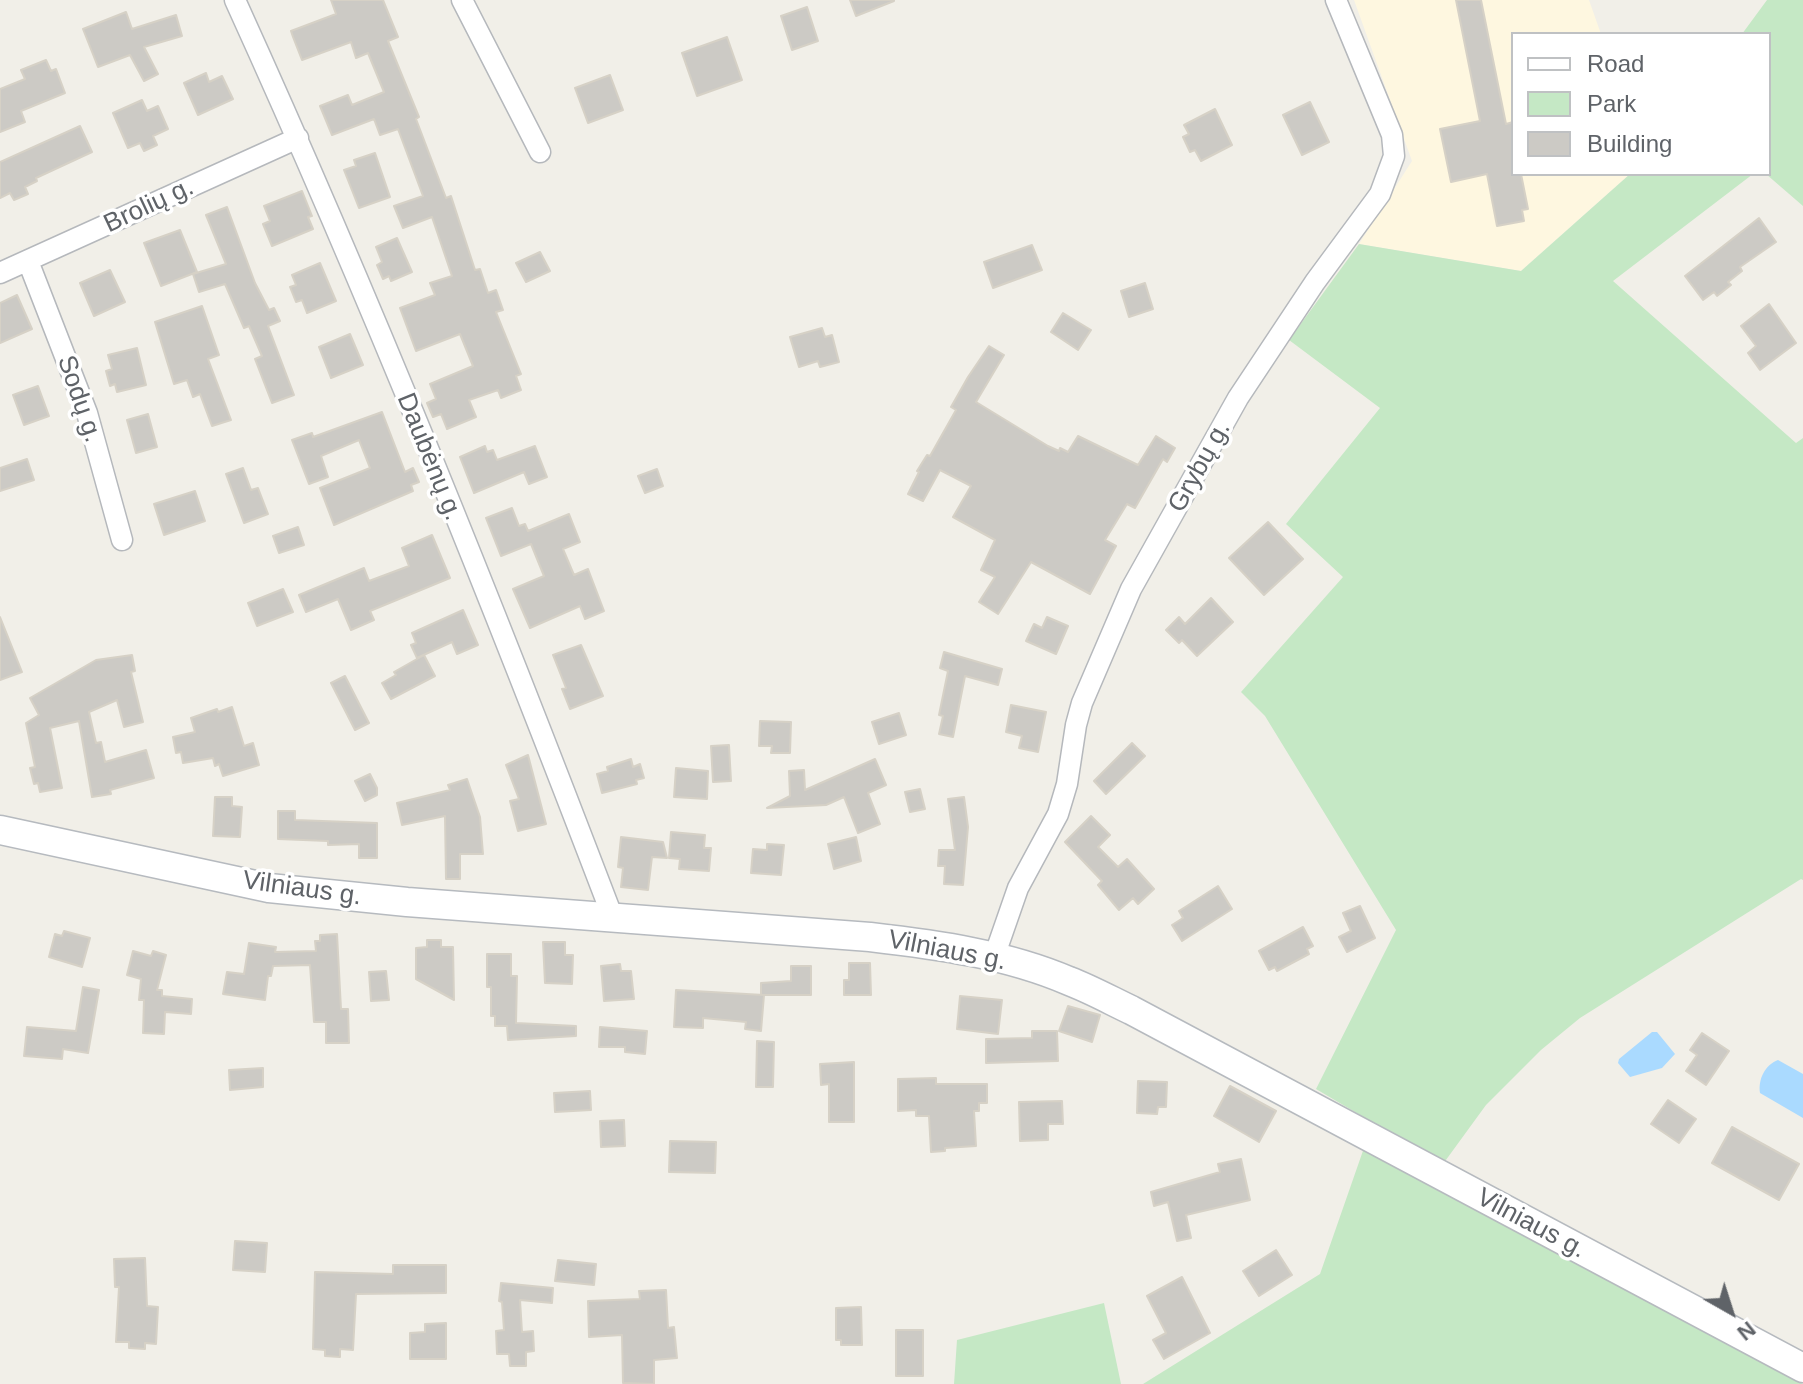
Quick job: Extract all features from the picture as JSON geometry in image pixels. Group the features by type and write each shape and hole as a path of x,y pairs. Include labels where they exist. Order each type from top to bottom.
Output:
{"main road":[{"name":"Vilniaus g.","path":"0,830 269,888 870,937 937,945 994,957 1068,980 1131,1010 1803,1368"}],"street":[{"name":"Daubėnų g.","path":"235,0 298,138 524,686 613,918"},
{"path":"462,0 540,152"},
{"name":"Grybų g.","path":"994,957 1018,888 1058,814 1082,703 1131,589 1238,398 1315,282 1380,194 1388,175 1394,156 1392,135 1336,0"},
{"name":"Brolių g.","path":"0,273 298,138"},
{"name":"Sodų g.","path":"28,261 87,413 122,540"}],"shaded area":[{"path":"1354,0 1589,0 1600,32 1511,32 1511,176 1628,176 1521,271 1359,244 1412,161"}],"green space":[{"path":"1767,0 1803,0 1803,206 1768,176 1771,176 1771,32 1743,32"},
{"path":"1628,176 1750,176 1613,281 1796,443 1803,438 1803,880 1580,1018 1541,1050 1486,1105 1443,1164 1316,1089 1396,930 1265,716 1241,692 1343,577 1286,524 1380,408 1289,340 1359,244 1521,271"},
{"path":"1365,1145 1803,1384 1143,1384 1320,1274"},
{"path":"1104,1303 1121,1384 954,1384 957,1340"}],"water":[{"path":"1652,1032 1657,1032 1675,1054 1662,1068 1630,1077 1618,1063 1619,1059"},
{"path":"1778,1060 1803,1074 1803,1118 1760,1093 1763,1073"}],"building":[{"path":"331,0 383,0 398,37 388,41 419,117 416,119 446,198 451,196 475,270 480,269 488,293 496,290 503,310 496,312 521,374 516,376 521,390 501,398 498,390 469,400 476,417 447,429 441,414 433,417 427,403 436,399 430,384 473,366 460,334 416,351 400,308 435,295 430,283 452,276 432,217 403,228 394,206 423,196 398,129 380,135 374,119 332,135 320,106 348,95 352,105 384,92 368,53 356,58 351,42 302,60 291,31 336,14"},
{"path":"850,0 894,0 894,1 856,16"},
{"path":"1456,0 1481,0 1506,124 1511,123 1511,176 1521,176 1528,209 1522,210 1524,221 1497,226 1487,174 1451,182 1440,129 1480,121"},
{"path":"807,7 818,41 792,50 781,16"},
{"path":"126,12 132,29 176,15 182,36 144,47 158,74 144,81 130,55 98,67 83,29"},
{"path":"727,37 742,80 697,96 682,53"},
{"path":"46,60 51,71 56,69 65,93 21,111 25,122 0,132 0,89 25,79 21,70"},
{"path":"206,73 209,82 222,76 233,99 198,115 184,83"},
{"path":"610,75 623,110 588,123 575,88"},
{"path":"142,100 147,111 158,106 168,129 153,136 157,145 144,151 140,143 128,148 113,113"},
{"path":"1310,102 1329,142 1302,155 1283,115"},
{"path":"1215,109 1232,145 1201,161 1195,150 1190,152 1183,137 1189,134 1184,125"},
{"path":"80,126 92,152 36,178 37,181 25,187 28,194 14,200 10,193 0,198 0,162"},
{"path":"375,153 390,197 359,208 344,170 356,166 354,160"},
{"path":"302,191 312,216 308,217 313,229 272,246 263,224 270,221 264,206"},
{"path":"227,207 255,283 269,310 274,308 280,321 268,326 294,395 272,403 255,359 262,356 249,326 244,328 225,284 199,292 193,274 226,264 206,215"},
{"path":"1759,218 1776,242 1740,267 1742,271 1728,282 1731,285 1717,296 1714,292 1703,300 1685,276"},
{"path":"180,230 197,272 161,286 144,243"},
{"path":"397,238 412,272 391,281 389,276 383,279 377,265 382,262 376,247"},
{"path":"1032,245 1042,270 993,288 984,262"},
{"path":"540,252 550,271 526,282 516,263"},
{"path":"320,263 336,301 307,313 302,300 296,302 290,287 296,285 292,275"},
{"path":"110,270 125,302 94,316 80,283"},
{"path":"1145,283 1153,309 1129,317 1121,291"},
{"path":"17,295 32,329 0,343 0,303"},
{"path":"1769,304 1796,343 1760,370 1748,353 1756,346 1741,326"},
{"path":"202,306 219,355 208,359 231,420 212,426 200,394 193,397 187,380 174,384 155,322"},
{"path":"1063,313 1091,330 1078,350 1051,332"},
{"path":"822,328 825,337 832,335 839,362 820,367 818,361 799,367 790,337"},
{"path":"350,334 363,365 331,378 319,347"},
{"path":"989,346 1004,355 976,402 1048,446 1068,452 1078,436 1138,465 1156,436 1175,448 1167,462 1163,459 1135,508 1127,504 1105,540 1116,546 1090,594 1031,562 998,614 979,602 995,577 981,570 995,540 953,517 971,486 940,470 923,501 908,494 917,471 927,455 930,456 956,410 951,407"},
{"path":"137,348 146,385 117,392 115,384 110,386 106,371 112,369 108,355"},
{"path":"38,386 49,416 24,425 13,395"},
{"path":"382,412 405,472 413,468 419,482 411,485 413,491 334,525 320,488 370,468 359,440 321,456 328,477 309,484 292,440 312,433 313,437"},
{"path":"148,414 157,447 136,453 127,420"},
{"path":"485,446 487,452 493,450 497,460 535,446 547,477 529,484 524,472 474,493 460,457"},
{"path":"27,459 34,480 0,491 0,468"},
{"path":"243,468 251,490 258,488 268,514 244,523 226,474"},
{"path":"657,469 663,486 645,493 638,476"},
{"path":"195,491 205,521 164,535 154,504"},
{"path":"512,508 519,526 525,524 528,531 569,514 580,542 563,549 574,575 588,569 604,611 585,619 580,606 530,628 513,589 544,576 531,544 501,556 486,518"},
{"path":"1268,522 1303,559 1264,595 1229,558"},
{"path":"298,527 304,545 279,553 273,536"},
{"path":"432,535 450,578 370,611 374,620 351,630 338,599 306,612 299,595 364,568 369,581 409,566 402,548"},
{"path":"283,589 293,612 257,626 248,603"},
{"path":"1211,598 1233,622 1197,656 1182,640 1179,643 1166,630 1179,617 1185,624"},
{"path":"463,610 478,645 457,654 452,642 417,658 411,645 416,643 412,633"},
{"path":"0,617 22,672 0,680"},
{"path":"1047,617 1068,626 1056,654 1026,641 1034,624 1042,628"},
{"path":"581,645 603,696 570,709 562,689 566,688 553,655"},
{"path":"944,652 1002,669 998,685 965,676 953,737 939,734 943,716 939,715 948,671 940,668"},
{"path":"132,655 135,671 131,672 143,722 124,727 117,700 89,712 96,743 101,742 105,762 146,750 154,778 110,790 111,794 92,797 79,721 50,728 62,788 40,792 38,783 34,784 30,768 35,767 26,723 39,715 30,698 96,660"},
{"path":"424,655 435,676 391,699 382,683 396,675 394,672"},
{"path":"345,676 369,723 355,730 331,683"},
{"path":"1011,705 1046,712 1038,752 1019,748 1022,736 1006,732"},
{"path":"232,707 244,746 253,743 259,765 223,776 213,758 183,763 181,752 176,753 173,737 195,732 191,718"},
{"path":"899,713 906,735 879,744 872,722"},
{"path":"760,721 791,722 790,753 771,753 772,746 759,746"},
{"path":"1132,743 1145,756 1106,794 1094,781"},
{"path":"729,745 731,781 713,782 711,746"},
{"path":"528,755 546,824 518,831 510,801 519,799 506,765"},
{"path":"631,759 633,767 640,764 644,778 636,780 637,784 602,793 597,774"},
{"path":"875,759 886,785 868,793 880,824 858,833 844,797 826,805 767,808 790,796 789,771 804,770 805,790"},
{"path":"676,768 708,771 707,799 674,797"},
{"path":"370,774 377,795 365,801 355,781"},
{"path":"467,779 480,817 483,854 460,854 460,879 446,879 445,816 402,825 397,803 450,790 448,785"},
{"path":"920,789 925,809 910,812 905,792"},
{"path":"215,797 232,797 232,806 242,807 240,837 213,836"},
{"path":"964,797 968,827 963,885 944,884 945,866 938,866 939,850 955,850 948,799"},
{"path":"278,811 295,811 295,820 377,823 377,858 359,858 359,844 328,845 328,841 278,839"},
{"path":"1091,816 1110,835 1098,847 1118,867 1127,859 1154,889 1138,904 1133,898 1119,910 1098,885 1102,881 1065,842"},
{"path":"671,832 705,835 704,848 711,848 709,871 679,869 680,859 669,858"},
{"path":"621,837 663,842 667,858 652,857 648,890 621,887 623,868 618,867"},
{"path":"856,837 861,861 834,869 828,844"},
{"path":"767,844 784,845 781,875 751,873 753,849 767,850"},
{"path":"1218,886 1232,909 1182,941 1172,925 1183,918 1179,911"},
{"path":"1360,906 1375,938 1347,952 1339,937 1351,931 1343,913"},
{"path":"1303,927 1313,946 1307,949 1309,954 1277,971 1275,967 1269,970 1259,951"},
{"path":"64,931 90,938 82,967 49,957 55,934 62,936"},
{"path":"337,934 341,1009 348,1009 349,1043 326,1043 326,1022 314,1022 310,965 273,966 271,976 268,976 265,1000 223,994 227,972 244,974 249,943 276,947 275,952 316,951 315,941 320,941 320,935"},
{"path":"427,940 441,940 441,947 453,947 454,1000 416,979 416,948 427,947"},
{"path":"543,942 565,942 565,955 573,955 572,984 545,983"},
{"path":"133,951 151,956 153,951 166,955 157,990 162,990 162,996 192,999 191,1014 165,1012 164,1034 143,1033 144,1000 139,1000 141,979 127,975"},
{"path":"487,954 511,954 511,976 517,976 516,1023 576,1026 576,1036 508,1040 507,1026 495,1026 495,1016 491,1016"},
{"path":"849,963 870,963 871,995 844,995 844,980 849,980"},
{"path":"620,964 621,971 631,971 634,999 604,1001 601,966"},
{"path":"791,966 811,966 811,995 761,995 761,983 791,981"},
{"path":"386,971 389,1000 371,1001 369,972"},
{"path":"83,987 99,990 88,1053 63,1049 62,1059 24,1056 27,1027 76,1031"},
{"path":"676,990 764,995 761,1031 745,1029 746,1022 703,1018 703,1028 674,1027"},
{"path":"960,996 1002,1000 998,1034 957,1029"},
{"path":"1068,1006 1100,1015 1092,1042 1059,1031"},
{"path":"600,1027 647,1031 645,1054 625,1052 625,1047 599,1047"},
{"path":"1032,1031 1057,1031 1058,1061 986,1063 986,1039 1032,1038"},
{"path":"1702,1033 1729,1051 1706,1085 1686,1071 1697,1055 1690,1050"},
{"path":"757,1041 774,1042 773,1087 756,1087"},
{"path":"854,1062 854,1122 829,1122 829,1084 821,1085 820,1064"},
{"path":"263,1068 263,1087 230,1090 229,1070"},
{"path":"936,1078 936,1084 987,1084 987,1103 979,1103 979,1111 974,1111 976,1146 931,1152 929,1116 916,1116 916,1110 898,1111 898,1079"},
{"path":"1138,1081 1167,1082 1166,1107 1158,1107 1157,1114 1137,1113"},
{"path":"1230,1086 1276,1111 1259,1142 1214,1116"},
{"path":"590,1091 591,1110 555,1112 554,1093"},
{"path":"1668,1100 1696,1119 1679,1143 1651,1124"},
{"path":"1062,1101 1063,1124 1048,1124 1048,1140 1020,1141 1019,1102"},
{"path":"624,1120 625,1146 601,1147 600,1121"},
{"path":"1732,1127 1799,1164 1779,1200 1712,1163"},
{"path":"670,1141 716,1142 715,1173 669,1172"},
{"path":"1241,1159 1250,1200 1186,1215 1191,1238 1177,1241 1168,1202 1154,1206 1151,1192 1220,1172 1218,1164"},
{"path":"235,1241 267,1243 265,1272 233,1270"},
{"path":"1276,1250 1292,1275 1259,1296 1243,1271"},
{"path":"145,1258 147,1306 158,1307 156,1344 145,1343 145,1349 129,1348 129,1342 116,1342 119,1287 115,1287 114,1259"},
{"path":"558,1260 596,1264 594,1285 555,1281"},
{"path":"393,1265 446,1265 446,1293 356,1294 353,1350 340,1349 340,1357 325,1356 325,1350 313,1349 315,1272 393,1274"},
{"path":"1182,1277 1210,1333 1164,1359 1153,1340 1166,1333 1147,1296"},
{"path":"501,1283 553,1288 552,1303 520,1300 522,1332 533,1331 534,1351 526,1352 526,1366 510,1366 509,1354 497,1354 496,1331 504,1330 502,1302 499,1301"},
{"path":"666,1290 668,1328 674,1327 677,1358 654,1360 654,1384 623,1383 622,1335 589,1337 588,1301 640,1299 639,1291"},
{"path":"861,1307 862,1345 841,1345 841,1340 836,1340 836,1308"},
{"path":"446,1323 446,1359 410,1359 410,1333 425,1332 425,1324"},
{"path":"896,1330 923,1330 923,1376 896,1376"}]}
